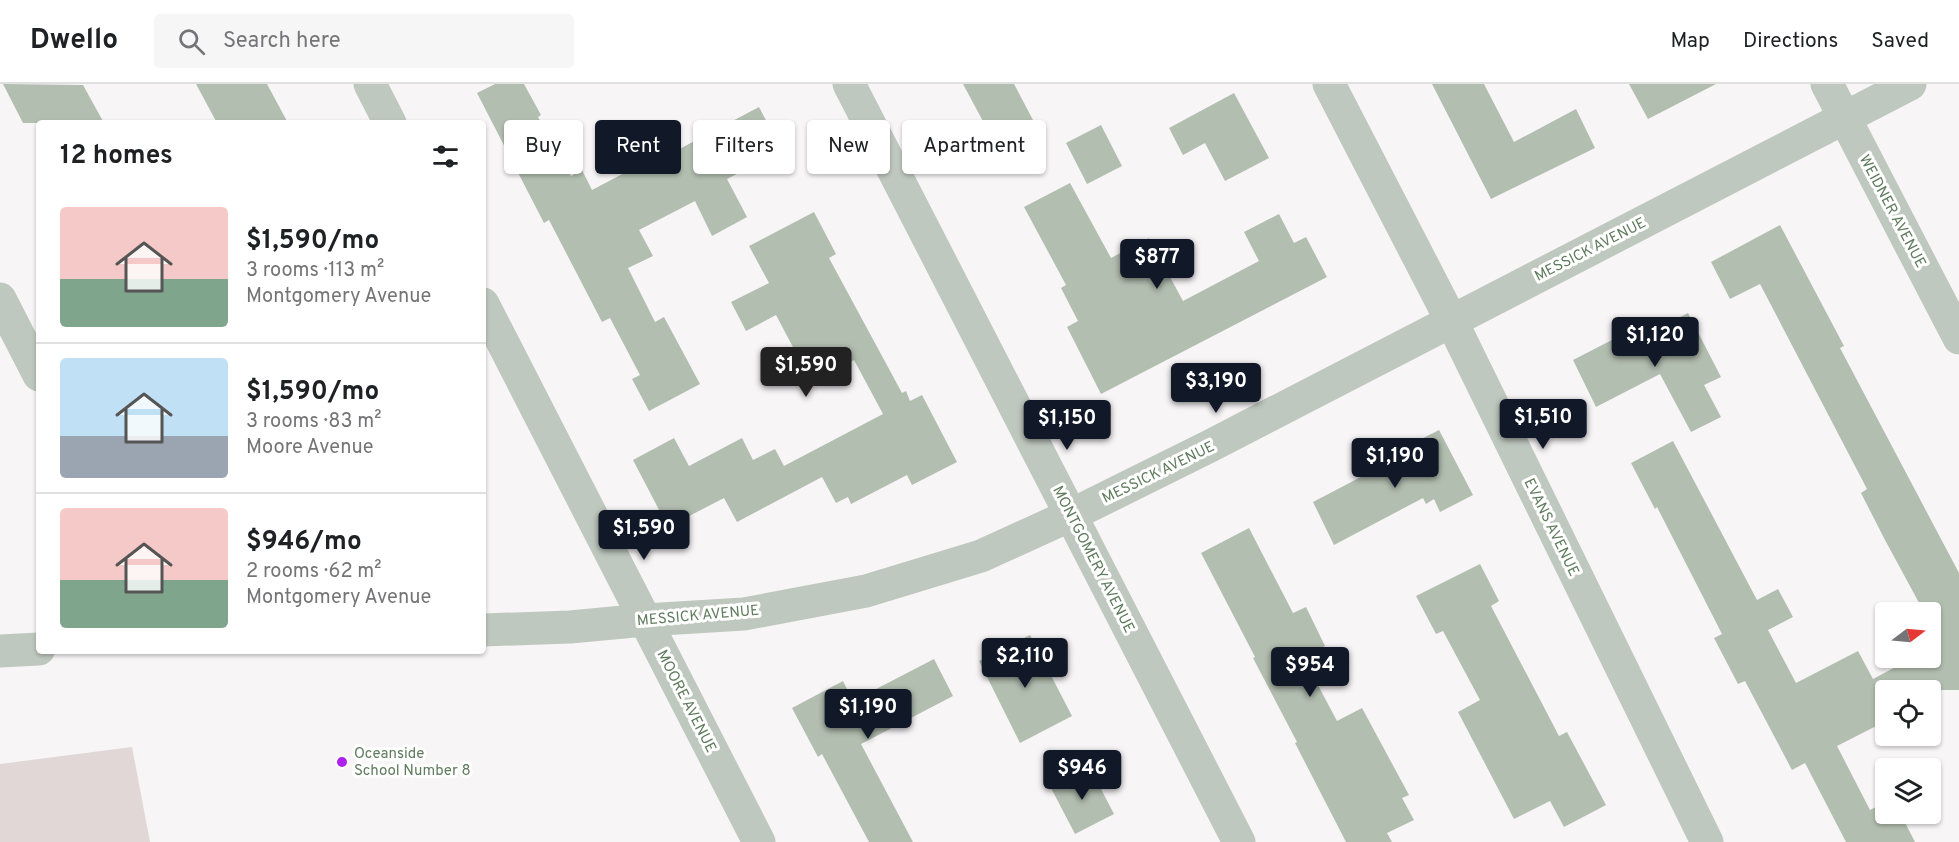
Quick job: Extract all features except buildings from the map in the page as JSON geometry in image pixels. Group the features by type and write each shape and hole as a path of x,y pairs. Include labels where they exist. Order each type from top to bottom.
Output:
{"street":[{"path":"370,84 388,120"},
{"name":"MONTGOMERY AVENUE","path":"849,84 1239,842"},
{"name":"EVANS AVENUE","path":"1329,84 1451,320 1707,842"},
{"name":"WEIDNER AVENUE","path":"1827,84 1959,338"},
{"name":"MESSICK AVENUE","path":"486,630 570,627 744,614 866,591 981,556 1071,515 1210,446 1910,84"},
{"path":"0,299 36,369"},
{"name":"MOORE AVENUE","path":"486,310 759,842"},
{"path":"0,651 36,649"}],"shaded area":[{"path":"132,747 150,842 0,842 0,764"}],"place":[{"name":"Oceanside School Number 8","path":"342,762"}]}
